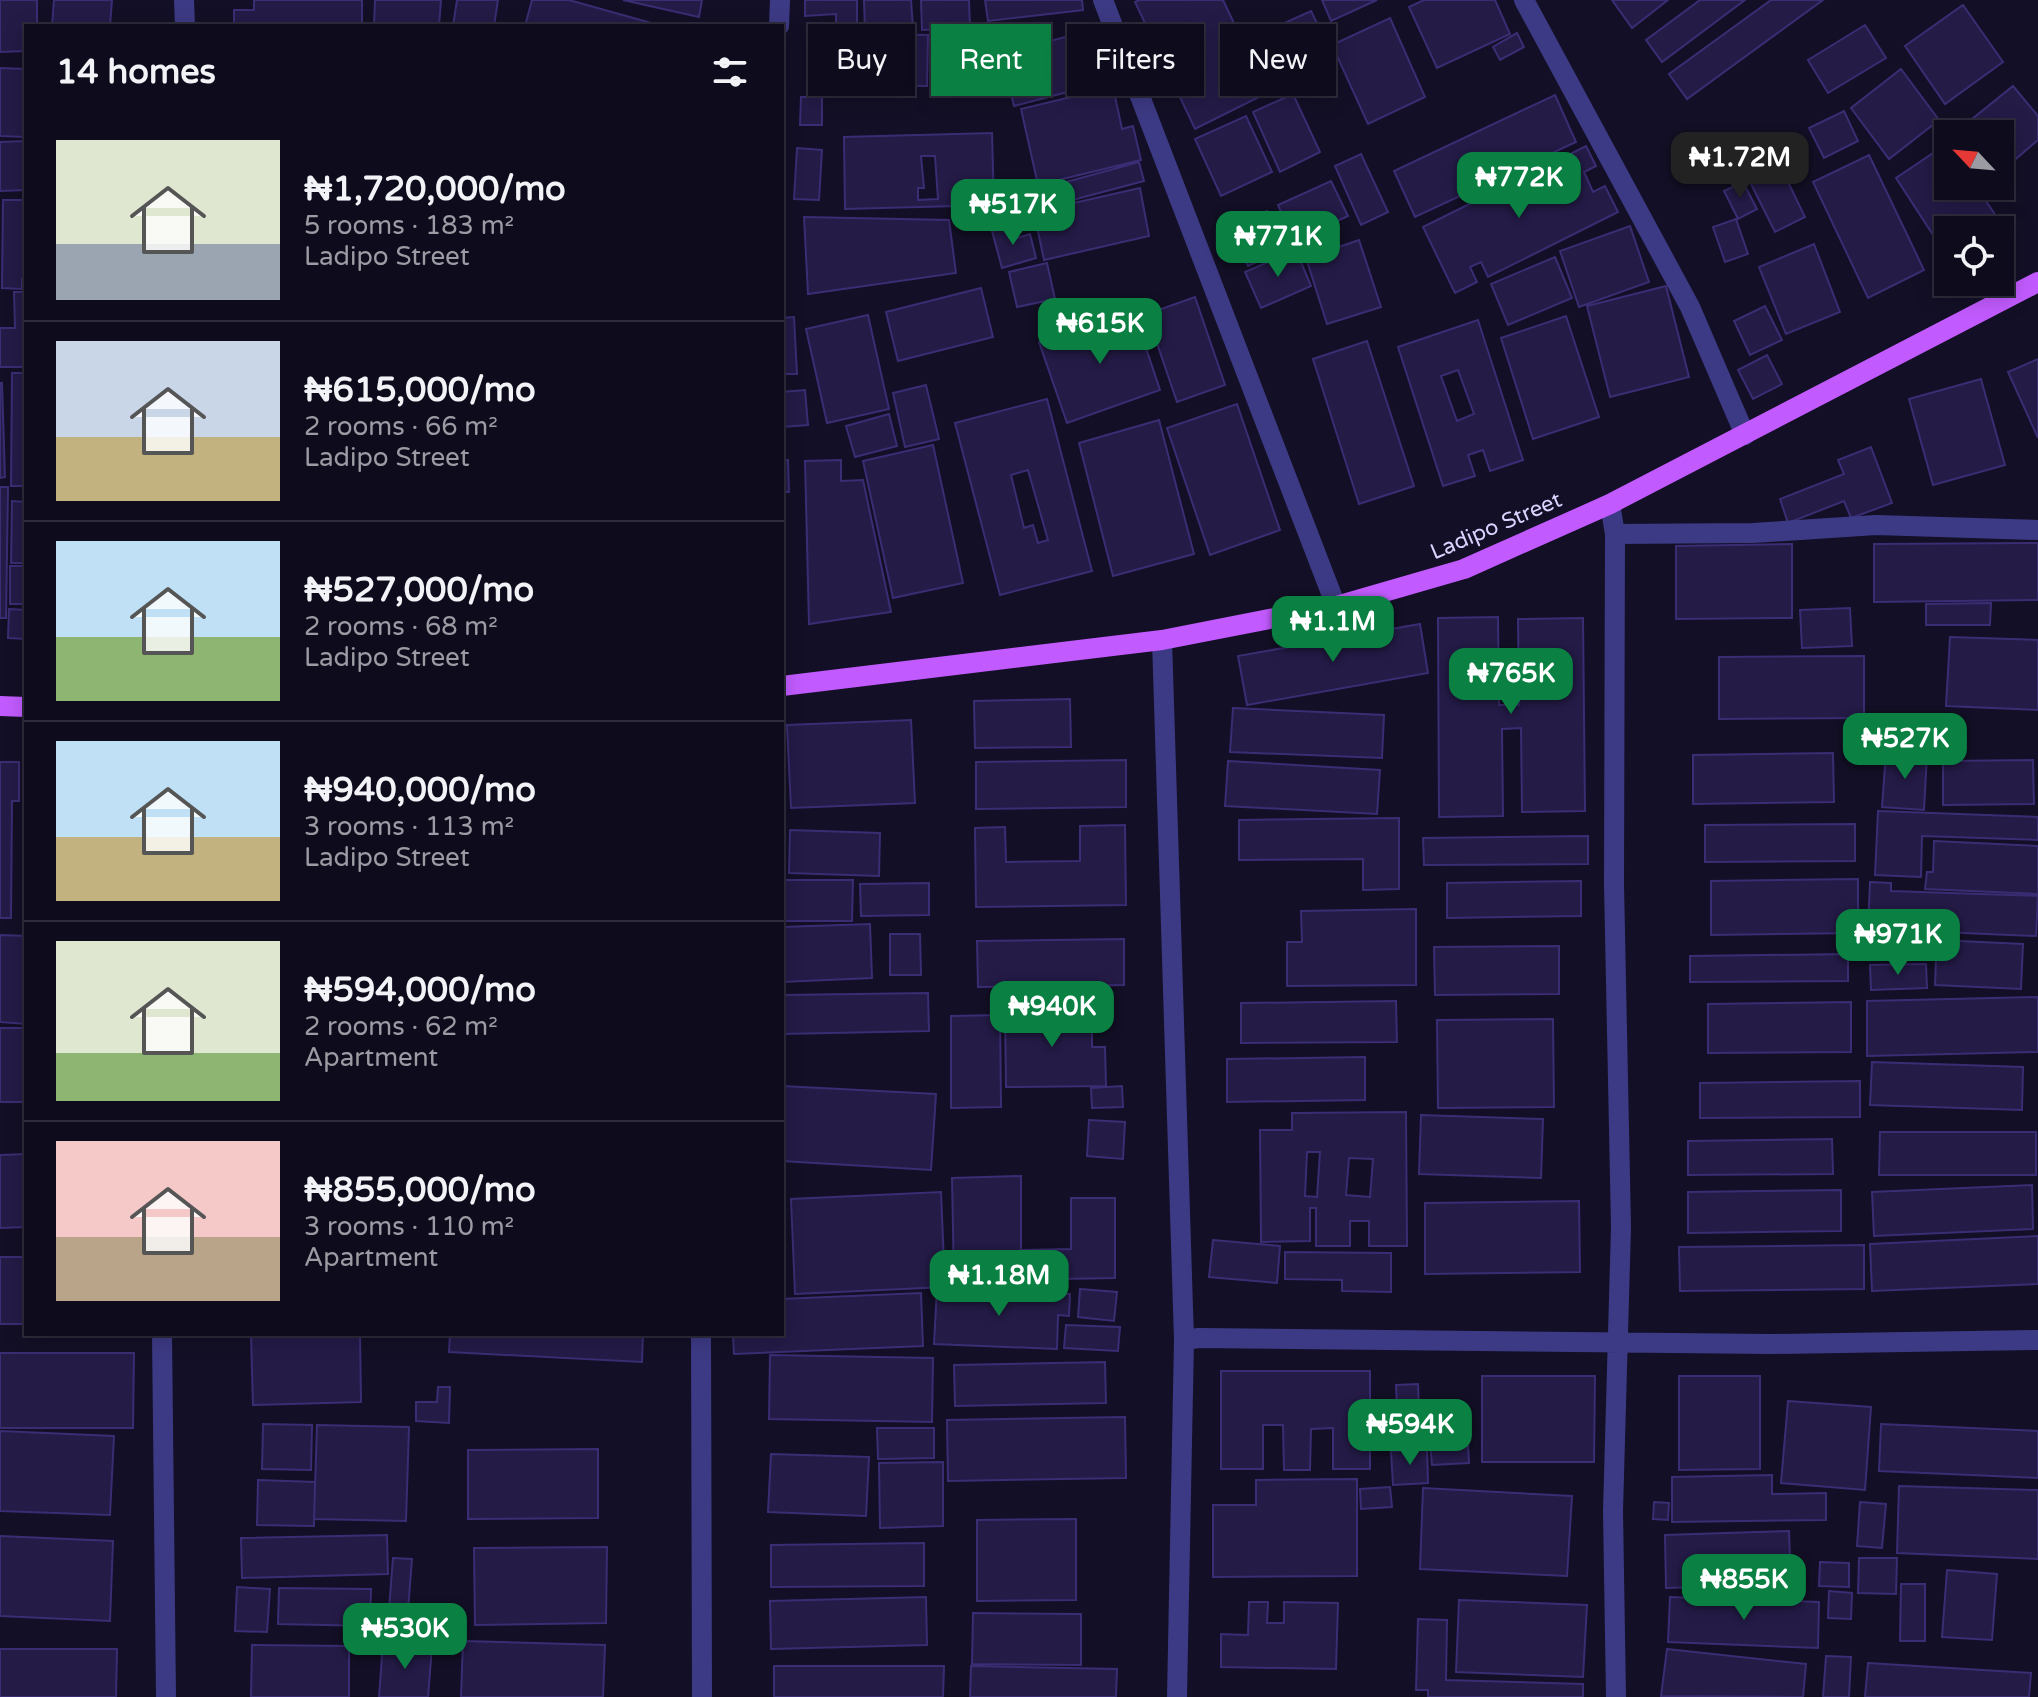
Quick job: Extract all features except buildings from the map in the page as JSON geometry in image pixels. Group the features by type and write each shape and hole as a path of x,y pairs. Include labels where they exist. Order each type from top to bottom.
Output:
{"main road":[{"name":"Ladipo Street","path":"784,686 1162,640 1336,606 1464,569 1610,504 2038,282"},
{"path":"0,706 24,707"}],"street":[{"path":"184,0 185,24"},
{"path":"779,24 780,0"},
{"path":"1103,0 1336,606"},
{"path":"1524,0 1690,307 1745,435"},
{"path":"1610,504 1615,534 1614,884 1621,1227 1613,1511 1616,1697"},
{"path":"1615,534 1753,533 1876,525 2038,530"},
{"path":"1162,640 1184,1340 1177,1697"},
{"path":"162,1336 166,1697"},
{"path":"701,1336 702,1697"},
{"path":"1184,1340 1771,1344 2038,1340"}]}
